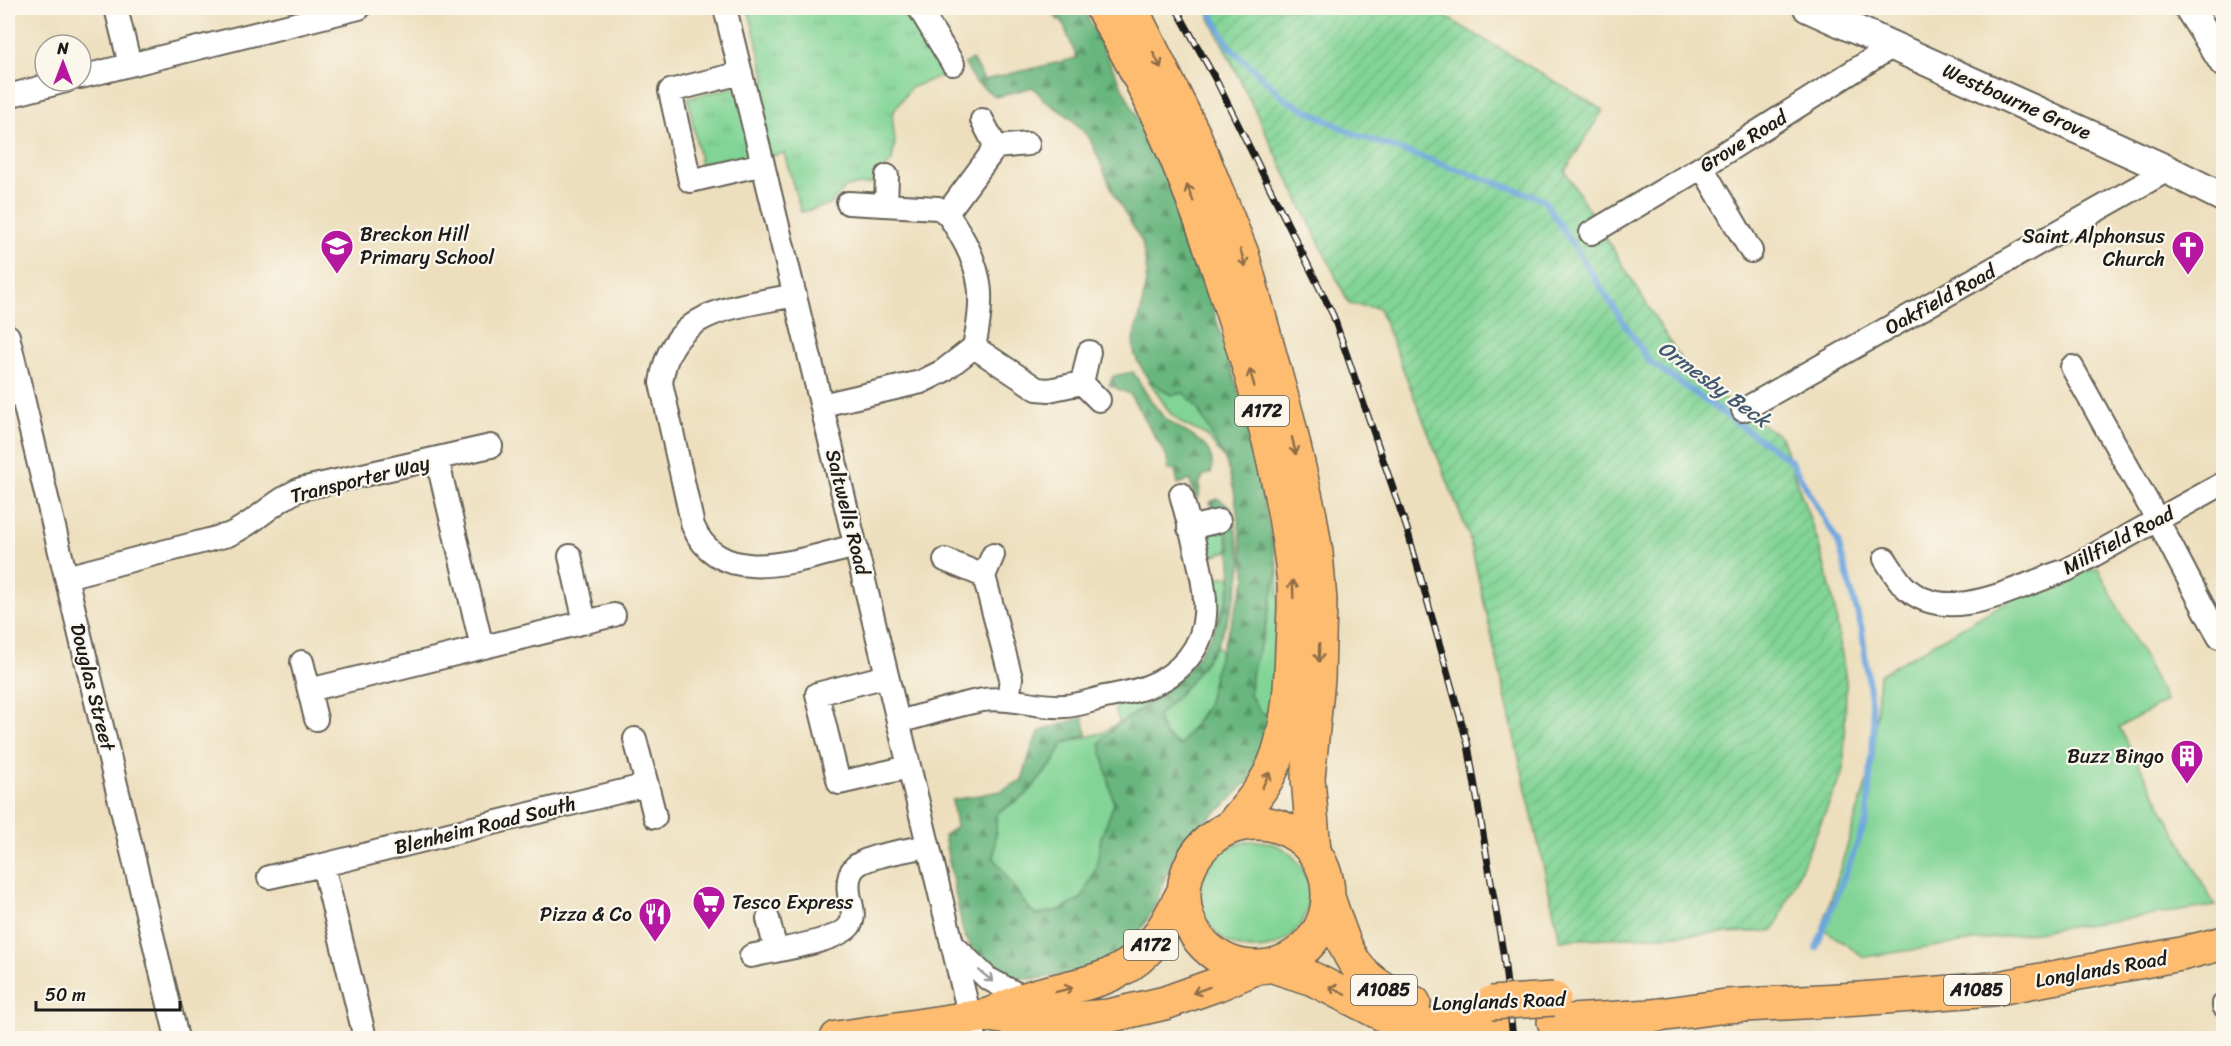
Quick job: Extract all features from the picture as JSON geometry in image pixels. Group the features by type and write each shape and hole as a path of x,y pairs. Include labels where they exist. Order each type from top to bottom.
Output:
{"main road":[{"name":"A172","path":"1102,8 1123,44 1178,161 1226,288 1265,422 1284,505 1294,587 1291,679 1287,720 1278,753 1263,787 1231,826"},
{"name":"A172","path":"1131,8 1194,135 1242,254 1288,420 1310,516 1320,601 1318,679 1308,778 1314,851"},
{"name":"Longlands Road","path":"1492,1015 1416,1004 1378,987 1355,965 1340,934 1329,900 1326,874 1314,851 1297,835 1276,825 1253,822 1231,826 1211,837 1196,852 1186,872 1183,893 1188,922 1203,946 1227,962 1264,967 1313,979 1392,1019 1418,1025 1649,998 1726,1006 1993,989 2181,954 2223,943"},
{"name":"Longlands Road","path":"978,1024 1026,999 1083,986 1128,967 1146,952 1183,893"},
{"name":"Longlands Road","path":"837,1038 978,1024 1108,1016 1165,1003 1294,957 1312,942 1324,922 1329,900"}],"street":[{"path":"116,8 130,65"},
{"path":"93,74 359,8"},
{"name":"Saltwells Road","path":"725,8 952,944 978,1024"},
{"path":"919,8 954,64"},
{"name":"Westbourne Grove","path":"1808,8 2168,170 2223,198"},
{"path":"2189,8 2223,63"},
{"name":"Grove Road","path":"1591,233 1702,167 1893,46"},
{"path":"741,73 670,91 690,181 763,164"},
{"path":"8,96 33,90"},
{"path":"982,120 996,147"},
{"path":"947,213 996,147 1028,144"},
{"path":"1702,167 1751,251"},
{"name":"Oakfield Road","path":"1743,410 2168,170"},
{"path":"886,205 887,176"},
{"path":"822,405 921,382 943,371 974,348 981,316 980,279 968,247 947,213 938,208 848,202"},
{"path":"795,295 708,315 693,322 679,336 670,351 663,369 662,383 693,526 699,540 710,551 723,560 743,566 763,566 856,546"},
{"name":"Douglas Street","path":"8,336 177,1038"},
{"path":"974,348 1037,389 1049,390 1082,383"},
{"path":"1082,383 1089,352"},
{"path":"2072,368 2158,520 2219,638"},
{"path":"1082,383 1099,400"},
{"name":"Transporter Way","path":"66,577 228,535 244,529 281,499 302,489 490,446"},
{"path":"437,459 483,647"},
{"name":"Millfield Road","path":"1885,559 1904,586 1924,599 1956,605 1988,600 2039,578 2067,570 2223,483"},
{"path":"898,722 983,700 1008,700 1040,706 1066,706 1148,687 1182,666 1201,636 1205,615 1204,593 1181,494"},
{"path":"1189,528 1219,522"},
{"path":"993,555 984,576 1011,678 1008,700"},
{"path":"570,556 585,622"},
{"path":"945,560 984,576"},
{"path":"309,690 614,615"},
{"path":"302,662 316,719"},
{"path":"887,676 817,694 839,783 909,767"},
{"path":"635,739 655,817"},
{"name":"Blenheim Road South","path":"269,877 647,785"},
{"path":"751,956 837,936 851,924 854,915 848,890 849,878 854,868 866,860 928,846"},
{"path":"323,865 365,1038"},
{"path":"768,919 776,950"},
{"path":"952,944 987,978 1026,999"}],"green space":[{"path":"748,8 905,8 946,74 910,88 892,114 895,142 892,161 871,184 846,187 830,205 801,212 784,153 702,172 688,98 766,80"},
{"path":"1051,8 1083,8 1183,210 1242,404 1278,568 1264,633 1251,674 1250,695 1260,712 1274,716 1265,750 1248,781 1222,808 1193,830 1172,860 1155,905 1136,939 1092,972 1031,979 1005,978 980,964 963,932 944,836 956,827 952,800 1001,791 1022,780 1032,747 1040,731 1083,717 1087,735 1063,743 1054,762 1026,795 997,813 994,858 1025,904 1036,915 1061,910 1082,898 1096,868 1101,838 1114,804 1100,743 1121,723 1173,685 1184,673 1214,630 1227,599 1231,584 1228,541 1224,526 1210,502 1218,499 1231,507 1242,561 1240,578 1231,610 1217,645 1190,682 1157,717 1165,735 1180,746 1207,706 1216,667 1246,578 1234,490 1226,461 1196,406 1184,393 1171,395 1148,379 1135,356 1133,340 1141,312 1147,273 1142,242 1115,196 1090,139 1071,118 1045,101 1033,87 996,97 975,82 965,64 972,59 984,80 1077,58 1061,19 1058,20"},
{"path":"1205,8 1431,8 1603,110 1565,171 1691,376 1781,437 1819,545 1833,598 1846,681 1844,769 1774,931 1560,940 1469,536 1379,308 1349,304"},
{"path":"1133,372 1162,415 1169,422 1196,438 1209,452 1212,462 1211,473 1203,476 1199,497 1194,499 1190,480 1178,484 1175,469 1168,470 1167,457 1130,394 1109,385 1113,376"},
{"path":"1148,379 1171,395 1184,393 1196,406 1226,461 1206,435 1183,424 1170,413"},
{"path":"1225,527 1229,551 1211,556 1204,554 1204,537 1210,531"},
{"path":"1278,568 1280,646 1274,716 1260,713 1250,695 1251,674 1264,633"},
{"path":"2098,568 2166,701 2119,727 2215,906 1864,957 1822,928 1874,758 1879,675 2039,583"},
{"path":"1231,576 1228,595 1215,625 1214,584 1216,578"},
{"path":"1217,645 1221,651 1207,705 1180,746 1165,735 1157,717 1190,682"},
{"path":"1175,684 1109,732 1110,781 1114,804 1101,838 1096,868 1082,898 1061,910 1036,915 1025,904 994,858 997,813 1026,795 1054,762 1063,743 1102,733 1120,722 1115,711 1117,701"},
{"path":"1255,841 1276,845 1293,857 1305,874 1309,895 1305,916 1293,933 1276,945 1255,949 1234,945 1217,933 1205,916 1201,895 1205,874 1217,857 1234,845"}],"waterway":[{"name":"Ormesby Beck","path":"1208,8 1230,47 1285,99 1354,134 1543,199 1649,361 1791,461 1838,542 1862,630 1874,725 1867,819 1816,948"}],"railway":[{"path":"1176,8 1217,82 1333,315 1407,529 1468,745 1504,958 1513,1038"}],"place":[{"name":"Breckon Hill Primary School","path":"337,275"},
{"name":"Saint Alphonsus Church","path":"2188,276"},
{"name":"Buzz Bingo","path":"2187,785"},
{"name":"Tesco Express","path":"709,931"},
{"name":"Pizza & Co","path":"655,943"}]}
